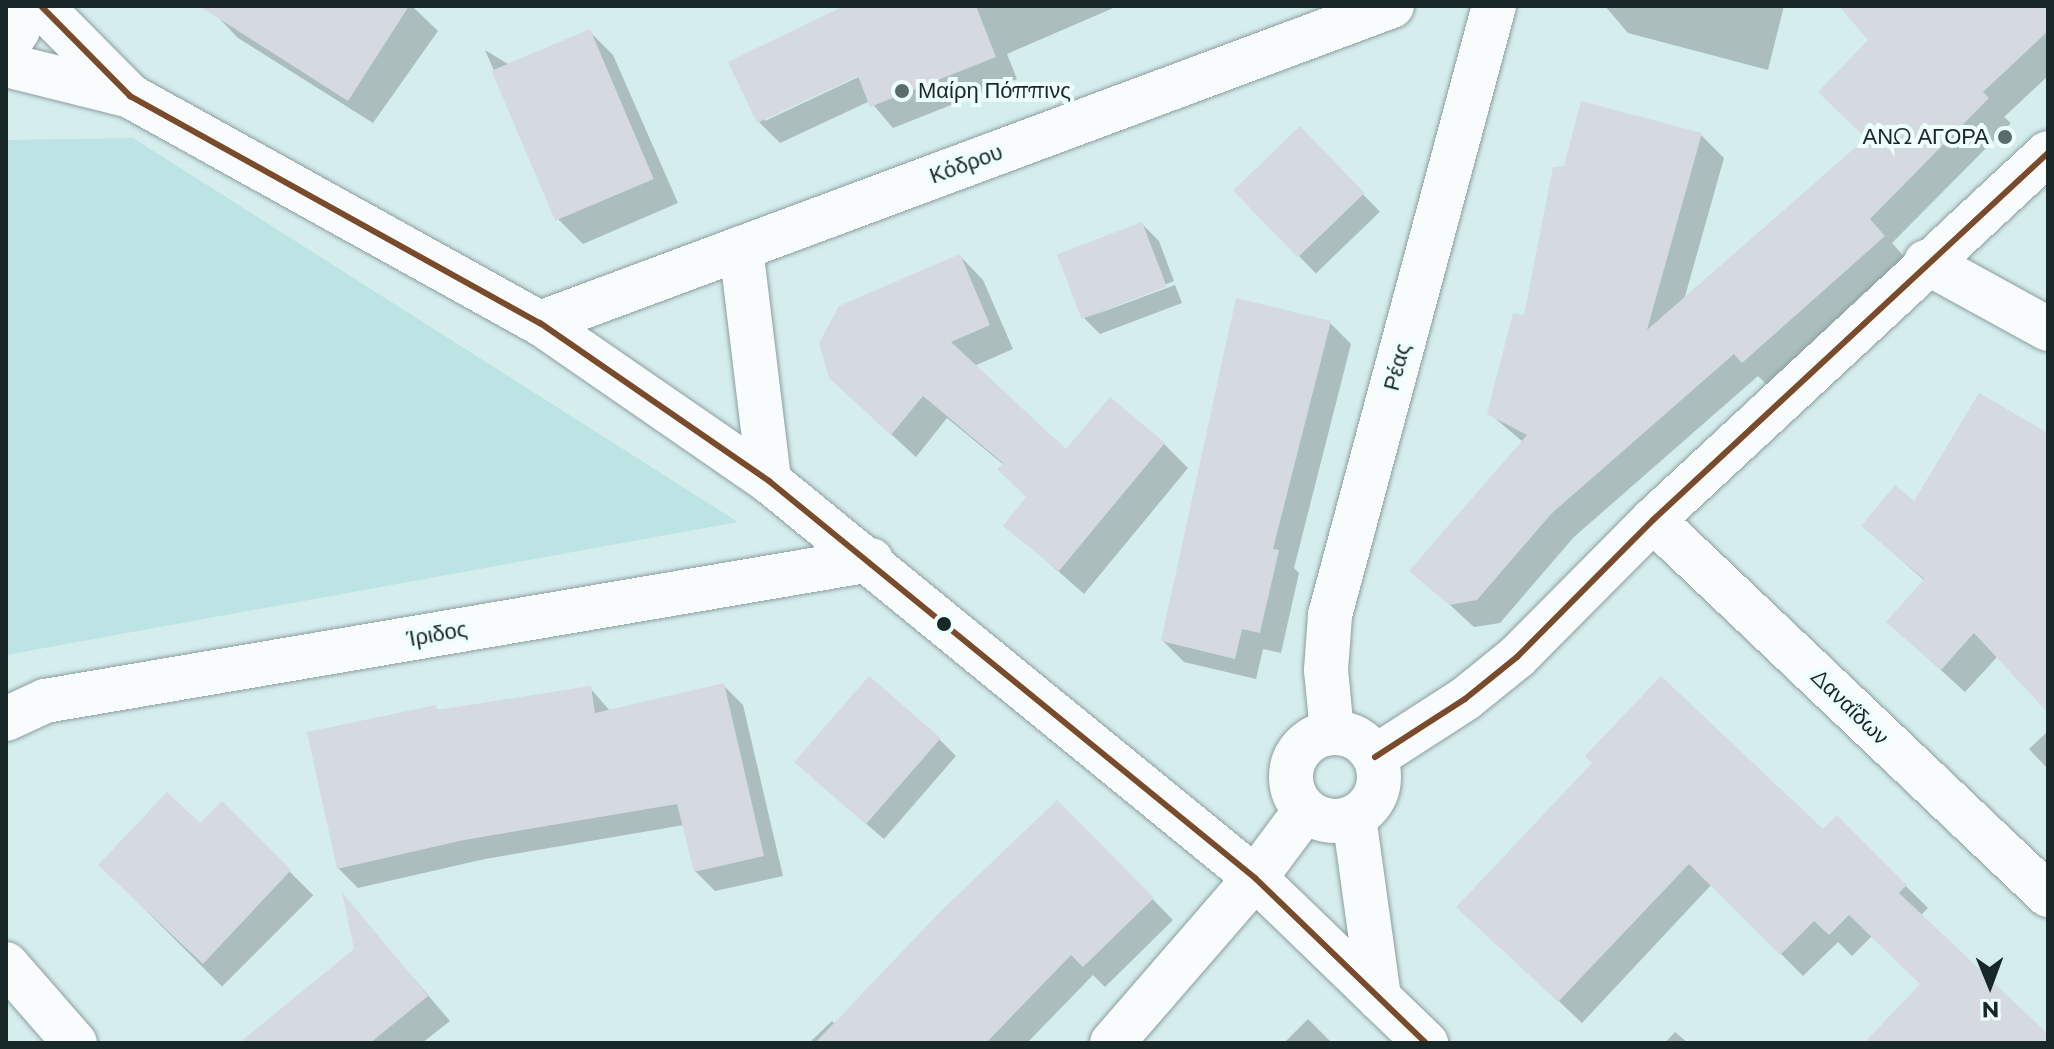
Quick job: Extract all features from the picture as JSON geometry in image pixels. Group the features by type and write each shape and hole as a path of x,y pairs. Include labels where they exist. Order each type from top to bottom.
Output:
{"street":[{"path":"6,49 18,30 23,6"},
{"path":"41,6 130,96"},
{"name":"Κόδρου","path":"540,323 1392,6"},
{"name":"Ρέας","path":"1332,732 1326,670 1330,615 1494,6"},
{"path":"6,65 130,96 540,323 769,481 871,560 1255,878 1426,1043"},
{"path":"1375,757 1465,699 1517,657 1653,520 1926,262 2048,153"},
{"path":"741,248 769,481"},
{"path":"1926,262 2048,329"},
{"name":"Δαναΐδων","path":"1653,520 2048,895"},
{"name":"Ίριδος","path":"6,719 45,701 871,560"},
{"path":"1332,732 1365,743 1375,757 1377,791 1354,817 1337,822 1305,811 1290,779 1292,762 1315,737 1332,732"},
{"path":"1112,1043 1255,878 1305,811"},
{"path":"1354,817 1379,998"},
{"path":"6,964 75,1043"}],"shaded area":[{"path":"133,138 738,522 6,655 6,140"}],"building":[{"path":"199,6 409,6 348,101"},
{"path":"844,6 976,6 996,57 870,107 858,76 757,123 728,62"},
{"path":"1839,6 2048,6 2048,31 1983,92 1989,98 1870,219 1885,236 1742,363 1734,354 1551,514 1477,600 1449,605 1409,571 1527,435 1487,414 1513,313 1524,315 1553,167 1564,166 1581,101 1702,133 1647,330 1866,138 1818,92 1868,40"},
{"path":"590,29 654,179 555,221 492,71"},
{"path":"1300,126 1365,193 1298,258 1233,191"},
{"path":"1142,222 1167,286 1082,319 1057,255"},
{"path":"960,254 990,325 951,342 1066,449 1110,397 1165,443 1059,571 1003,526 1026,497 997,469 1003,463 923,396 891,435 829,378 819,343 839,306"},
{"path":"1236,298 1331,321 1273,549 1279,550 1260,633 1242,629 1235,659 1161,641"},
{"path":"1979,393 2048,433 2048,713 1974,633 1941,670 1886,622 1924,579 1861,526 1895,485 1914,501"},
{"path":"869,676 941,738 866,824 794,762"},
{"path":"1661,676 1823,829 1837,815 1907,885 1899,893 2048,1034 2048,1043 1864,1043 1920,984 1849,915 1829,935 1814,921 1780,955 1689,864 1558,1002 1456,907 1592,763 1585,756"},
{"path":"724,683 764,856 694,872 677,804 464,840 337,869 307,732 436,705 437,710 591,686 595,713"},
{"path":"167,792 200,823 222,801 291,870 203,964 98,865"},
{"path":"1057,800 1154,898 1083,967 1071,955 986,1043 815,1043 940,912"},
{"path":"342,892 428,996 370,1043 239,1043 354,949"}],"transit line":[{"path":"41,6 130,96 540,323 769,481 1255,878 1426,1043"},
{"path":"1375,757 1465,699 1517,657 1653,520 2048,153"}],"place":[{"name":"Μαίρη Πόππινς","path":"902,91"},
{"name":"ΑΝΩ ΑΓΟΡΑ","path":"2005,137"}]}
